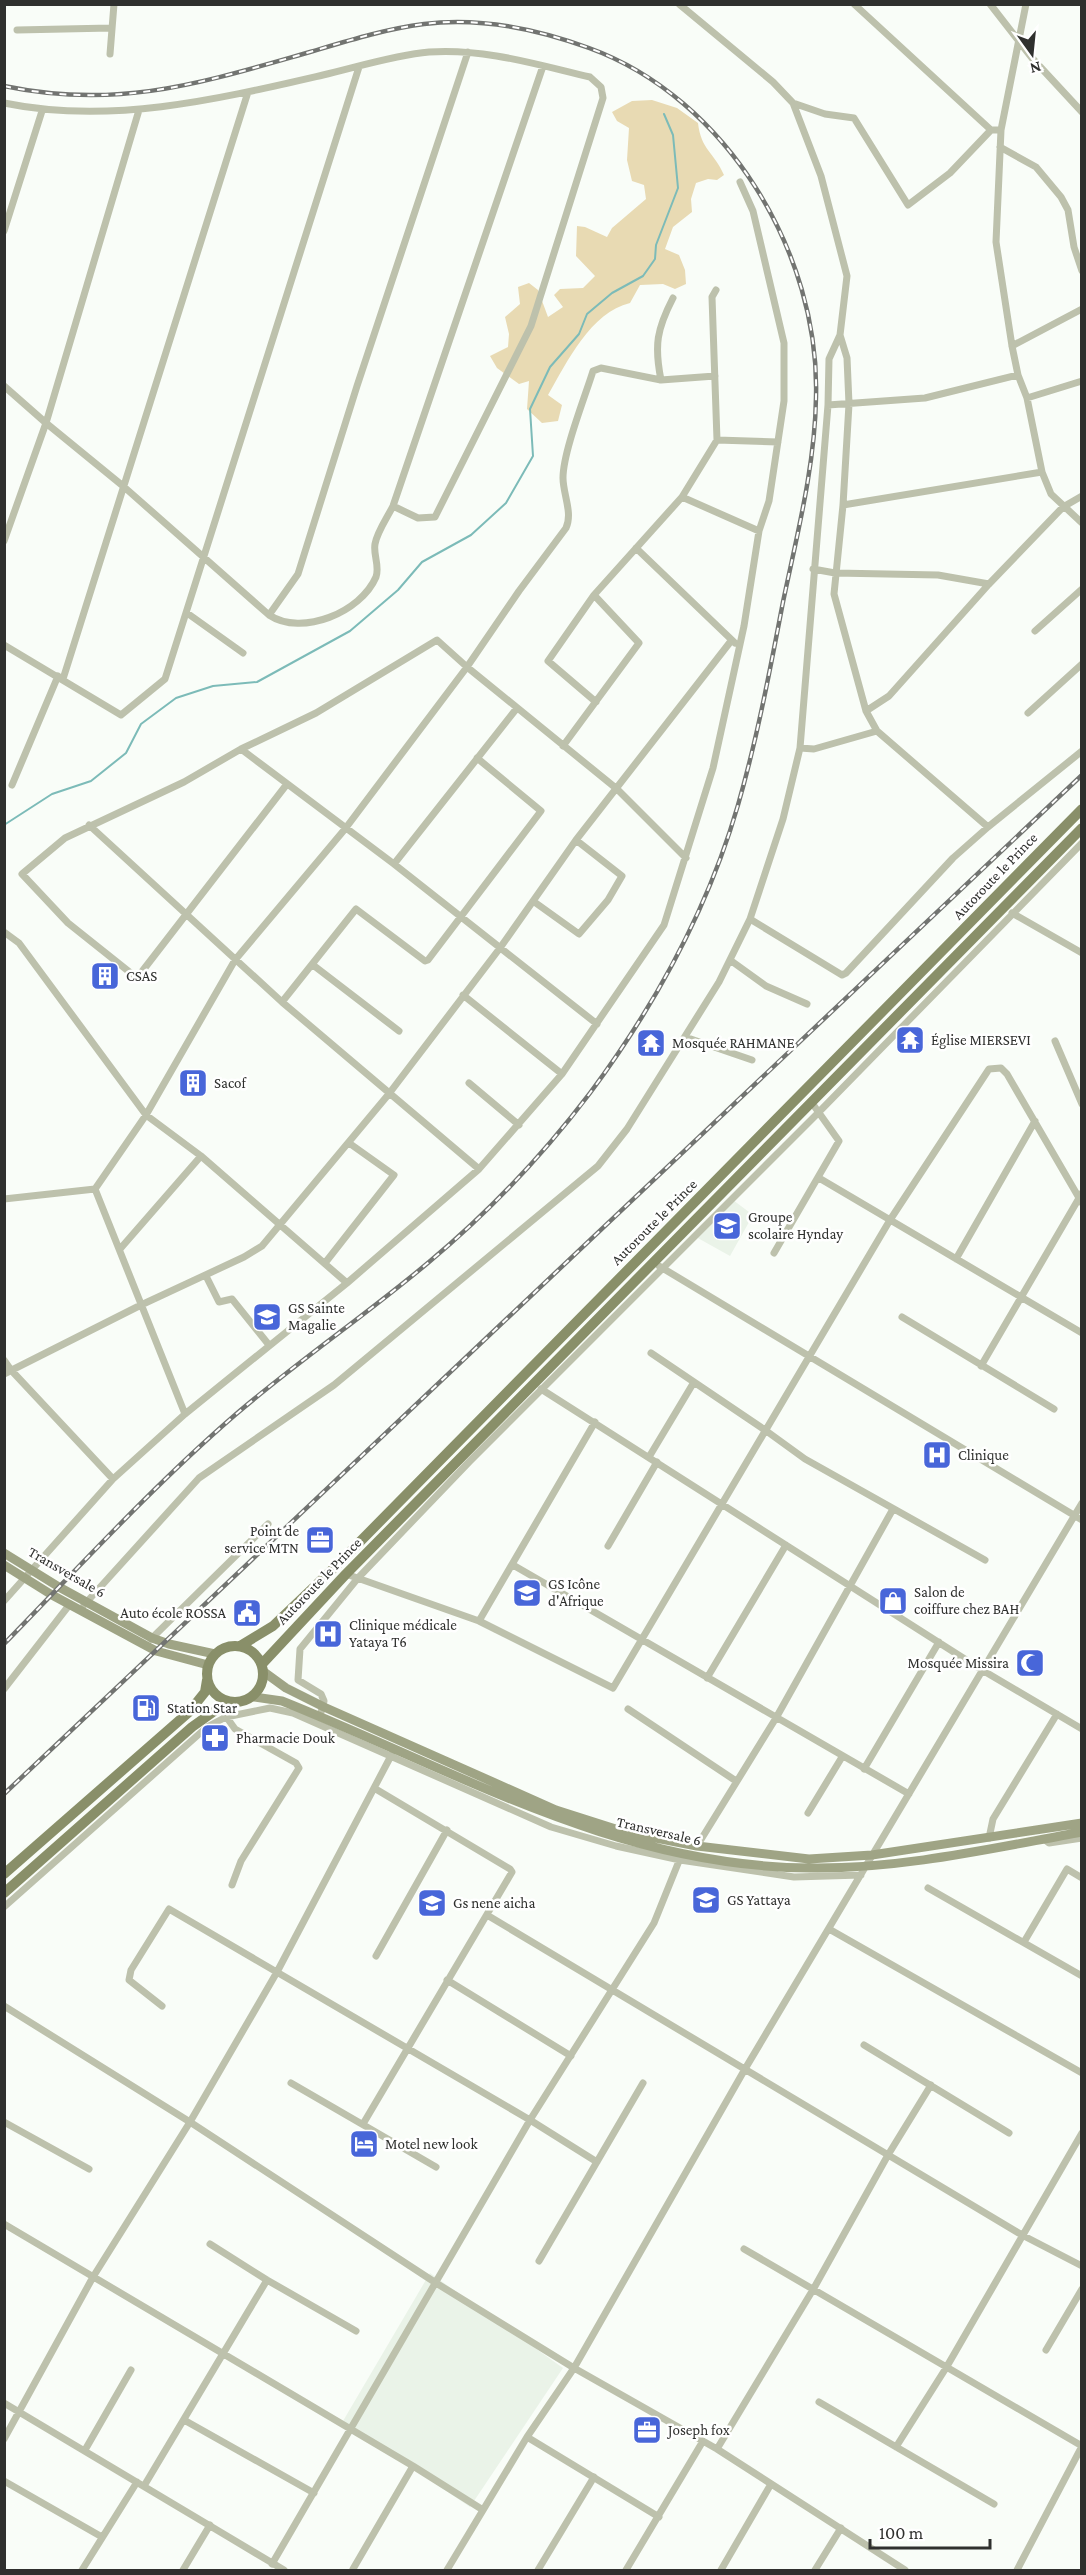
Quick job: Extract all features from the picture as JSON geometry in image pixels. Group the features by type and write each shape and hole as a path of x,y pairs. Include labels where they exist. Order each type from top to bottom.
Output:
{"main road":[{"name":"Autoroute le Prince","path":"240,1646 273,1626 336,1566 1082,809"},
{"name":"Autoroute le Prince","path":"263,1668 346,1574 538,1387 815,1108 1082,828"},
{"name":"Transversale 6","path":"4,1553 83,1606 171,1656 208,1665"},
{"name":"Transversale 6","path":"4,1565 70,1604 83,1606"},
{"name":"Transversale 6","path":"148,1641 215,1654"},
{"path":"4,1874 189,1712 205,1692 208,1665 215,1654 227,1647 240,1646 249,1649 263,1668 261,1687 254,1697 224,1709 192,1727 4,1893"},
{"name":"Transversale 6","path":"263,1668 286,1688 393,1753 552,1817 624,1841 681,1856 746,1864 863,1871 1082,1832"},
{"path":"207,1680 224,1709"},
{"name":"Transversale 6","path":"254,1697 272,1703 322,1711 556,1810 625,1832 697,1846 809,1859 872,1856 1082,1823"}],"street":[{"path":"110,54 114,4"},
{"path":"83,1606 199,1478 334,1385 598,1166 627,1130 719,982 750,919 783,819 800,748 828,405 829,359 840,335 847,276 821,176 793,103 773,81 679,4"},
{"path":"854,4 991,130 1001,130"},
{"path":"990,4 1019,41 1082,112"},
{"path":"1026,4 1001,130 996,242 1012,346 1018,375 1027,398 1042,471 1052,494 1082,524"},
{"path":"17,30 111,28"},
{"path":"4,103 42,111 84,113 139,110 248,92 429,52 498,55 590,77 601,87 603,98 531,326 435,517 418,518 393,506"},
{"path":"269,615 298,574 357,386 468,52"},
{"path":"4,386 123,486 204,560 278,621 294,624 314,621 348,609 370,587 377,573 375,544 393,506 543,66"},
{"path":"4,645 61,677 121,715 165,679 360,67"},
{"path":"12,785 61,677 248,92"},
{"path":"793,103 825,114 854,118 908,205 950,173 991,130"},
{"path":"4,542 46,423 139,110"},
{"path":"4,231 42,111"},
{"path":"1000,147 1036,167 1061,196 1068,210 1074,247 1082,271"},
{"path":"4,1602 113,1479 185,1414 347,1283 479,1170 562,1074 664,925 713,768 740,645 759,531 769,501 784,401 784,343 753,211 740,182"},
{"path":"596,702 548,662 594,595 682,496 717,440 712,297 716,290"},
{"path":"661,380 656,344 661,321 673,298"},
{"path":"1012,346 1082,309"},
{"path":"840,335 847,358 849,404 843,505 834,594 866,711 877,730 988,827"},
{"path":"4,1199 95,1189 146,1115 235,960 345,829 467,667 569,522 563,488 564,465 593,370 601,368 661,380 715,376"},
{"path":"828,405 925,399 1018,375"},
{"path":"1027,398 1082,381"},
{"path":"717,440 778,442"},
{"path":"843,505 1042,471"},
{"path":"682,496 759,531"},
{"path":"866,711 889,696 990,584 1064,507 1082,496"},
{"path":"636,548 732,641 740,645"},
{"path":"813,569 835,573 938,575 990,584"},
{"path":"1035,631 1082,589"},
{"path":"563,746 639,643 594,595"},
{"path":"187,613 243,652"},
{"path":"286,784 136,978 68,923 22,874 65,838 184,782 241,750 316,714 435,640 440,641 467,667 617,789 686,858"},
{"path":"8,1372 141,1305 206,1276 262,1246 388,1095 500,948 576,840 732,641"},
{"path":"1028,713 1082,664"},
{"path":"394,864 517,708"},
{"path":"800,748 814,749 877,730"},
{"path":"241,750 394,864 597,1024"},
{"path":"750,919 842,975 846,973 952,858 1082,751"},
{"path":"282,1002 314,965 356,909 426,961 461,918 541,811 477,758"},
{"path":"89,825 282,1002 388,1095 479,1170"},
{"path":"533,901 579,934 608,900 622,876 576,840"},
{"path":"774,1253 839,1141 815,1108 1082,843"},
{"path":"1012,913 1082,954"},
{"path":"4,932 19,943 146,1115 201,1156 347,1283"},
{"path":"730,960 766,986 807,1004"},
{"path":"314,965 399,1031"},
{"path":"463,995 562,1074"},
{"path":"685,1036 752,1060"},
{"path":"1055,1041 1082,1104"},
{"path":"346,1574 479,1621 613,1688 890,1220 989,1070 1001,1068 1007,1074 1080,1198 981,1366"},
{"path":"469,1083 519,1125"},
{"path":"956,1259 1035,1121"},
{"path":"325,1263 394,1175 349,1143"},
{"path":"120,1249 201,1156"},
{"path":"819,1178 1082,1333"},
{"path":"95,1189 185,1414"},
{"path":"658,1266 1082,1520"},
{"path":"206,1276 219,1302 232,1299 269,1346"},
{"path":"902,1317 1054,1409"},
{"path":"651,1353 765,1430 805,1460 985,1560"},
{"path":"4,1360 8,1372 113,1479"},
{"path":"649,1457 694,1382"},
{"path":"322,1711 324,1701 321,1694 298,1680 300,1649 358,1578 538,1387 982,1670 1082,1729"},
{"path":"479,1621 596,1422"},
{"path":"608,1546 657,1462"},
{"path":"447,2571 526,2437 574,2368 745,2069 1082,1503"},
{"path":"697,1846 776,1718 893,1509"},
{"path":"148,1641 268,1524"},
{"path":"706,1678 786,1545"},
{"path":"513,1566 909,1794"},
{"path":"4,1689 70,1604"},
{"path":"864,1769 939,1642"},
{"path":"4,1907 207,1727 224,1709 272,1703 393,1753 277,1972 190,2122 93,2277 4,2439"},
{"path":"224,1709 235,1729 296,1763 299,1768 241,1861 232,1885"},
{"path":"628,1709 736,1781"},
{"path":"989,1838 993,1819 1058,1714"},
{"path":"808,1813 842,1757"},
{"path":"363,2124 512,1870 374,1788"},
{"path":"376,1956 447,1830"},
{"path":"1044,1839 1046,1843 1082,1838"},
{"path":"272,2564 530,2120 654,1923 681,1856"},
{"path":"1024,1942 1067,1869 1082,1878"},
{"path":"928,1888 1082,1976"},
{"path":"162,2006 129,1980 131,1970 169,1909 530,2120 597,2162"},
{"path":"487,1915 1022,2235 1082,2266"},
{"path":"829,1929 1082,2073"},
{"path":"447,1980 571,2056"},
{"path":"4,2006 190,2122 436,2283 574,2368 717,2449 905,2571"},
{"path":"864,2045 1009,2133"},
{"path":"291,2083 436,2167"},
{"path":"539,2261 643,2083"},
{"path":"717,2449 814,2288 888,2155 931,2085"},
{"path":"4,2122 89,2169"},
{"path":"896,2447 946,2368 1082,2133"},
{"path":"4,2224 351,2429 483,2511"},
{"path":"210,2244 356,2331"},
{"path":"744,2248 1082,2446 1017,2571"},
{"path":"82,2571 102,2537 184,2420 267,2280"},
{"path":"1046,2350 1082,2289"},
{"path":"85,2450 131,2370"},
{"path":"819,2402 994,2504"},
{"path":"4,2403 284,2571"},
{"path":"184,2420 314,2493"},
{"path":"526,2437 659,2517"},
{"path":"626,2571 703,2441"},
{"path":"353,2569 412,2466"},
{"path":"538,2571 594,2477"},
{"path":"4,2481 102,2537"},
{"path":"721,2571 771,2484"},
{"path":"183,2571 210,2525"},
{"path":"815,2571 841,2528"}],"shaded area":[{"path":"652,100 677,108 698,123 705,145 724,175 717,180 708,179 696,183 691,199 692,212 673,227 665,249 679,255 685,270 686,284 675,289 663,284 640,285 630,303 616,308 592,327 572,354 548,395 562,405 558,421 542,423 527,409 529,381 519,384 497,368 490,356 508,347 509,334 505,317 520,304 518,287 529,283 538,290 548,317 563,307 554,295 560,289 583,288 595,276 576,256 577,226 585,227 607,237 612,228 646,199 644,185 632,181 627,160 629,128 617,121 612,112 632,101"},
{"name":"Groupe scolaire Hynday","path":"733,1200 753,1215 730,1256 696,1237"},
{"path":"430,2273 563,2368 470,2507 343,2421"}],"waterway":[{"path":"4,825 52,794 91,781 126,753 141,724 176,698 213,686 257,682 350,631 398,590 422,562 471,535 506,503 533,456 530,409 550,367 579,334 587,314 612,293 643,276 655,259 656,245 678,188 673,135 664,114"}],"railway":[{"path":"4,86 46,93 85,95 159,90 232,74 381,32 445,22 508,26 549,35 589,48 639,71 683,104 723,143 756,188 782,237 802,289 813,343 816,397 812,449 804,500 763,704 738,805 726,844 695,919 657,992 614,1060 572,1116 494,1203 429,1262 235,1415 175,1469 4,1644"},
{"path":"4,1794 1082,775"}],"place":[{"name":"CSAS","path":"105,976"},
{"name":"Église MIERSEVI","path":"910,1040"},
{"name":"Mosquée RAHMANE","path":"651,1043"},
{"name":"Sacof","path":"193,1083"},
{"name":"Groupe scolaire Hynday","path":"727,1226"},
{"name":"GS Sainte Magalie","path":"267,1317"},
{"name":"Clinique","path":"937,1455"},
{"name":"Point de service MTN","path":"320,1540"},
{"name":"GS Icône d'Afrique","path":"527,1593"},
{"name":"Salon de coiffure chez BAH","path":"893,1601"},
{"name":"Auto école ROSSA","path":"247,1613"},
{"name":"Clinique médicale Yataya T6","path":"328,1634"},
{"name":"Mosquée Missira","path":"1030,1663"},
{"name":"Station Star","path":"146,1708"},
{"name":"Pharmacie Douk","path":"215,1738"},
{"name":"GS Yattaya","path":"706,1900"},
{"name":"Gs nene aicha","path":"432,1903"},
{"name":"Motel new look","path":"364,2144"},
{"name":"Joseph fox","path":"647,2430"}]}
